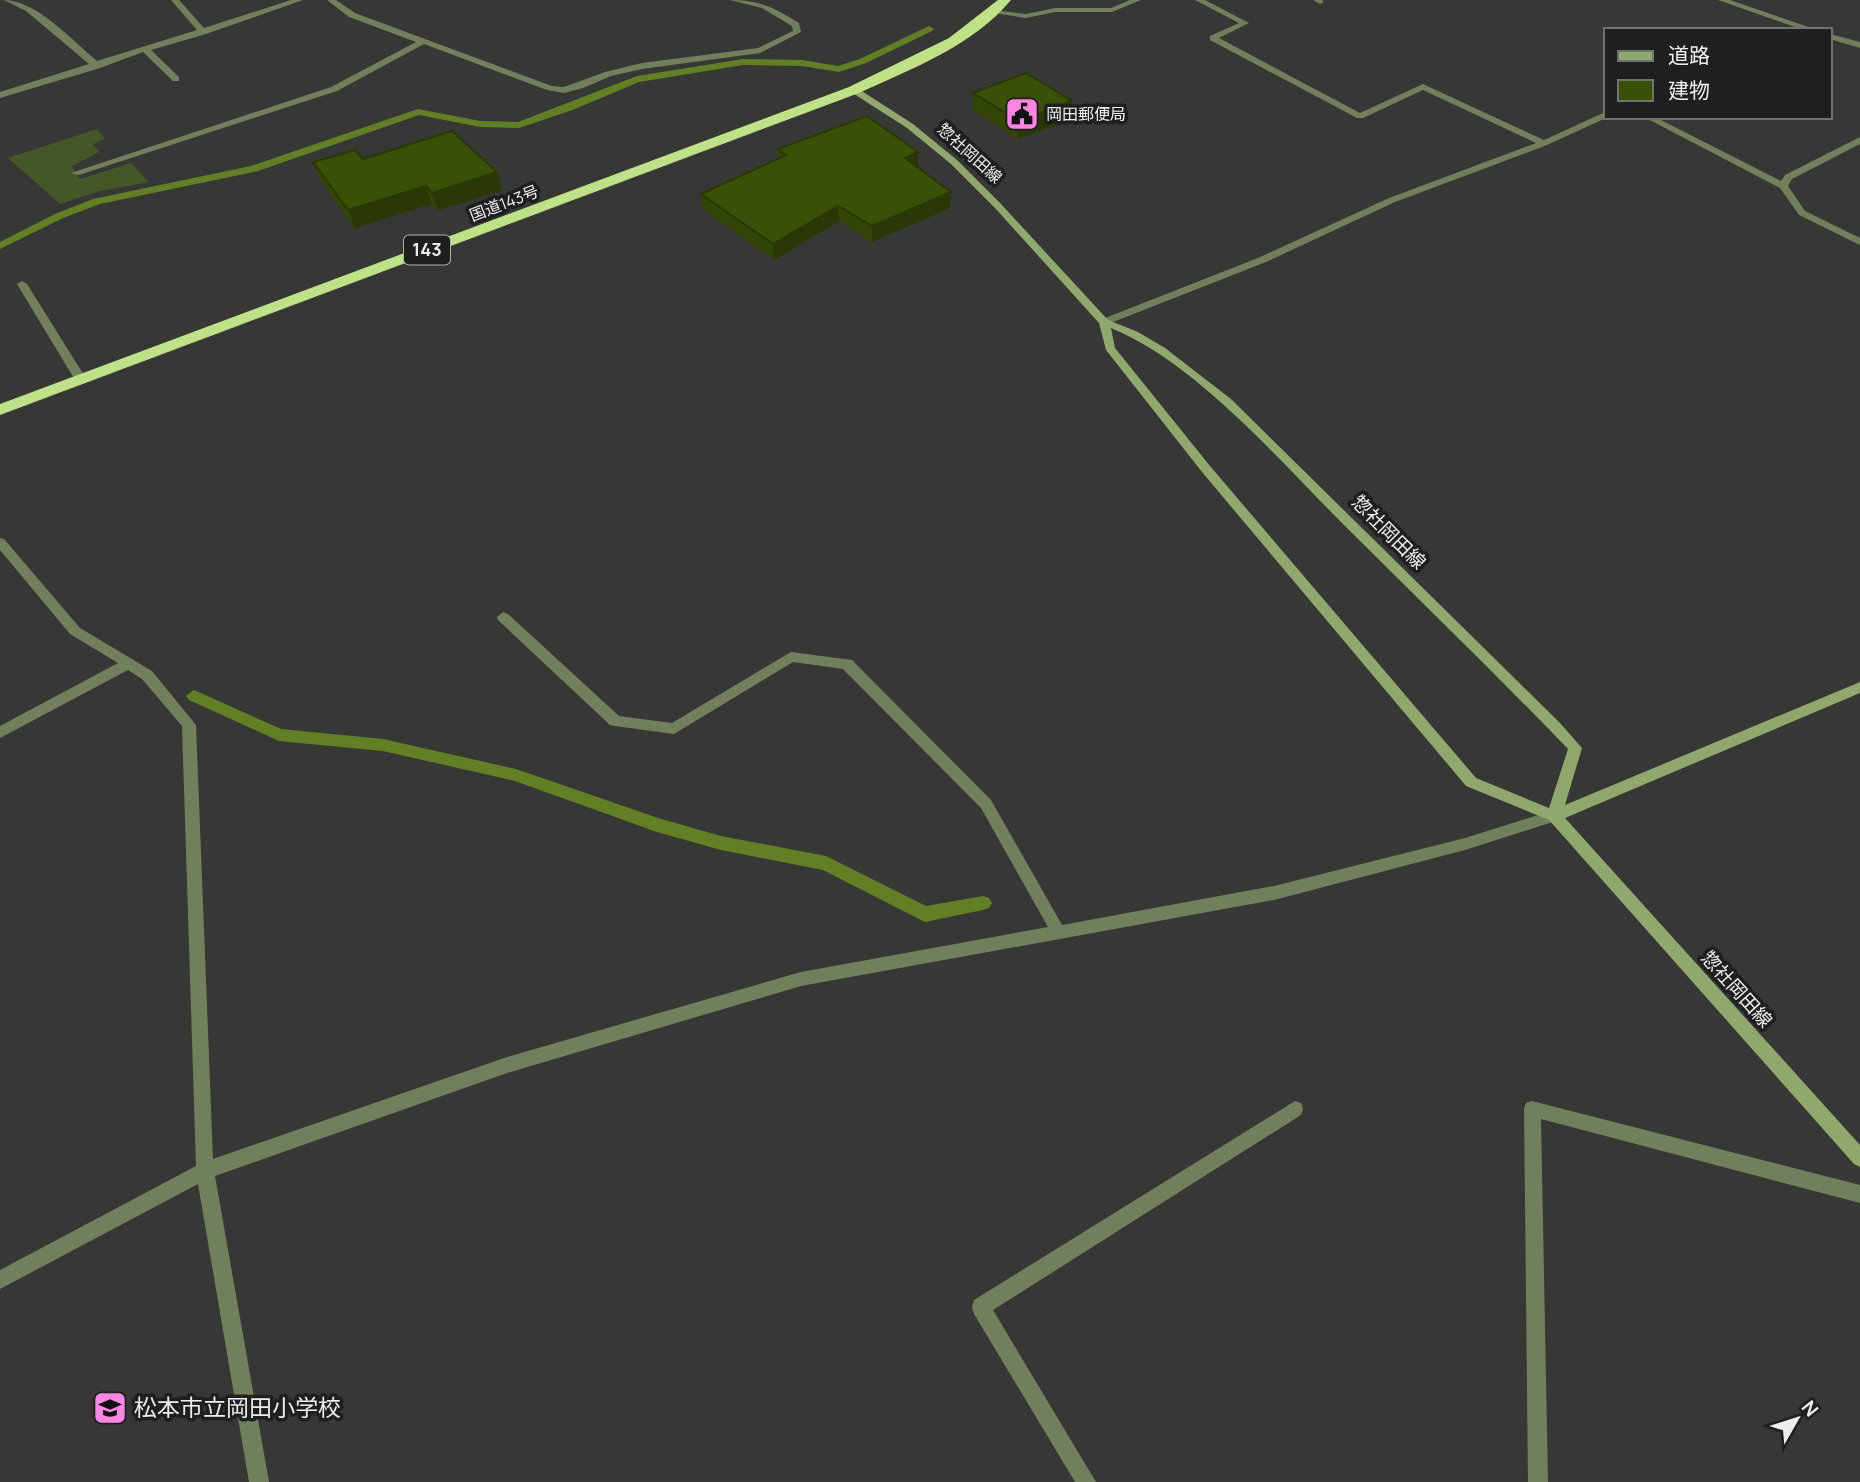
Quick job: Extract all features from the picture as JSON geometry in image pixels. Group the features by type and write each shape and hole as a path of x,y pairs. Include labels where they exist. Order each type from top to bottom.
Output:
{"highway":[{"name":"国道143号","path":"0,410 854,90 950,43 1005,0"}],"main road":[{"name":"惣社岡田線","path":"854,90 910,126 954,162 1104,322 1134,334 1161,350 1227,402 1575,748 1554,816"},
{"name":"惣社岡田線","path":"1104,322 1110,348 1206,469 1471,782 1554,816 1860,1158"},
{"path":"1554,816 1860,687"}],"street":[{"path":"8,0 29,9 97,65"},
{"path":"175,0 203,32"},
{"path":"0,94 299,0"},
{"path":"331,0 352,15 550,88 564,90 608,74 642,66 760,50 797,32 796,25 764,6 734,0"},
{"path":"993,12 1026,16 1055,10 1112,10 1137,0"},
{"path":"1199,0 1245,23 1213,38 1360,116 1423,87 1544,143"},
{"path":"1722,0 1807,28"},
{"path":"1832,37 1860,45"},
{"path":"76,173 334,89 422,42"},
{"path":"146,50 176,79"},
{"path":"1104,322 1262,260 1392,200 1544,143 1604,116"},
{"path":"1652,119 1783,186 1802,213 1860,242"},
{"path":"1783,186 1788,177 1860,140"},
{"path":"22,284 80,380"},
{"path":"0,542 75,631 147,675 189,725 205,1171 259,1482"},
{"path":"503,617 615,721 674,729 791,657 847,664 986,804 1059,933"},
{"path":"0,733 128,664"},
{"path":"0,1280 205,1171 507,1065 801,979 1274,893 1465,844 1554,816"},
{"path":"1086,1482 981,1307 1295,1109"},
{"path":"1538,1482 1532,1109 1860,1194"}],"green space":[{"path":"97,129 105,139 93,144 99,152 72,166 80,179 131,163 149,182 96,192 60,204 8,158"}],"building":[{"path":"1026,73 1072,101 1019,121 973,93"},
{"path":"867,116 918,152 905,158 951,192 872,226 838,206 773,244 701,194 786,155 778,149"},
{"path":"452,131 497,172 432,193 426,186 348,210 313,162 355,150 363,159"}],"waterway":[{"path":"0,246 59,216 97,201 254,169 418,112 480,124 519,125 571,107 637,79 743,62 802,63 839,69 863,61 929,29"},
{"path":"194,696 279,735 383,745 516,775 657,825 721,843 826,863 925,914 983,903"}],"place":[{"name":"岡田郵便局","path":"1022,114"},
{"name":"松本市立岡田小学校","path":"110,1408"}]}
